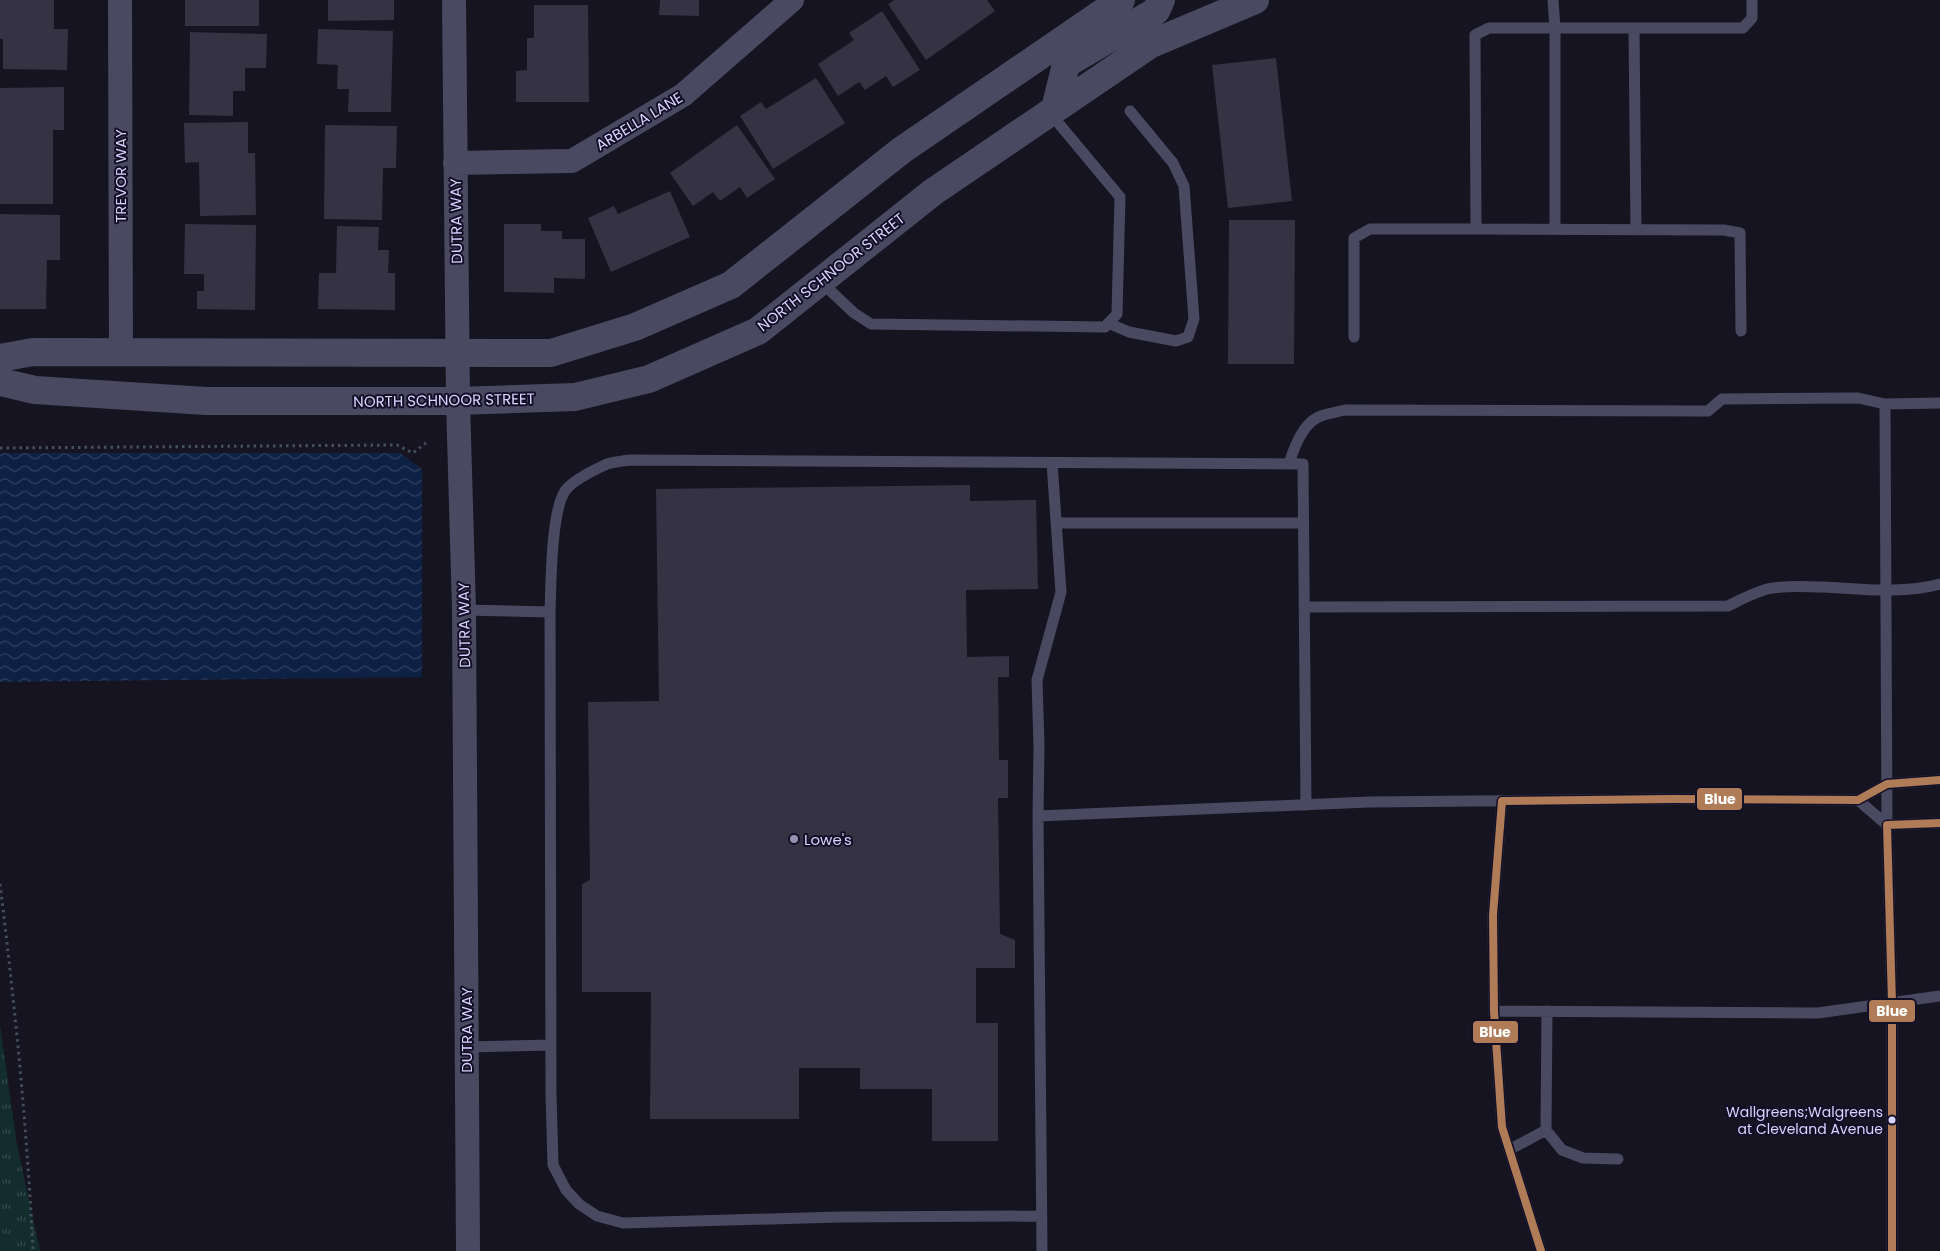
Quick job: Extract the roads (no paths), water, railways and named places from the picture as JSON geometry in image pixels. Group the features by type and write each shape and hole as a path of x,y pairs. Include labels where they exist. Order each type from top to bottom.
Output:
{"street":[{"name":"TREVOR WAY","path":"120,0 121,352"},
{"name":"DUTRA WAY","path":"454,0 458,401 464,610 468,1251"},
{"name":"ARBELLA LANE","path":"455,163 572,161 683,95 792,0"},
{"path":"0,358 33,352 552,353 635,327 731,285 902,150 1121,0"},
{"path":"1052,111 1066,64 1156,11 1161,0"},
{"name":"NORTH SCHNOOR STREET","path":"0,382 35,390 206,401 458,401 575,397 649,379 758,331 933,192 1151,44 1255,0"}],"lane":[{"path":"1552,0 1555,28 1555,229"},
{"path":"1476,229 1475,35 1489,28 1743,28 1752,18 1752,0"},
{"path":"1634,28 1636,230"},
{"path":"821,282 854,313 871,324 1105,327 1117,314 1120,197 1052,111"},
{"path":"1108,323 1129,332 1176,341 1188,336 1194,319 1184,186 1173,164 1130,111"},
{"path":"1354,336 1354,238 1370,229 1724,230 1740,233 1741,331"},
{"path":"1289,464 1294,447 1302,432 1319,416 1345,410 1708,411 1722,399 1858,398 1885,404 1940,403"},
{"path":"1885,404 1887,824 1892,1003 1892,1251"},
{"path":"1042,1216 821,1217 623,1223 597,1216 579,1204 566,1190 553,1165 550,612 551,576 557,514 565,491 582,478 608,464 630,460 1303,464 1306,805"},
{"path":"1042,1251 1037,680 1061,592 1052,463"},
{"path":"1056,523 1303,522"},
{"path":"1304,608 1728,606 1747,596 1767,589 1801,586 1885,590 1917,589 1940,584"},
{"path":"464,610 550,612"},
{"path":"1038,816 1387,802 1672,799 1858,800 1887,784 1940,780"},
{"path":"1858,800 1887,824 1940,823"},
{"path":"1502,801 1493,915 1494,1010 1502,1127 1541,1251"},
{"path":"1494,1010 1818,1013 1940,996"},
{"path":"1547,1011 1546,1130 1562,1150 1583,1158 1618,1159"},
{"path":"466,1047 551,1045"},
{"path":"1510,1150 1546,1130"}],"water":[{"path":"0,453 400,453 422,469 422,677 0,682"}],"place":[{"name":"Lowe's","path":"794,839"},
{"name":"Wallgreens;Walgreens at Cleveland Avenue","path":"1892,1120"}]}
